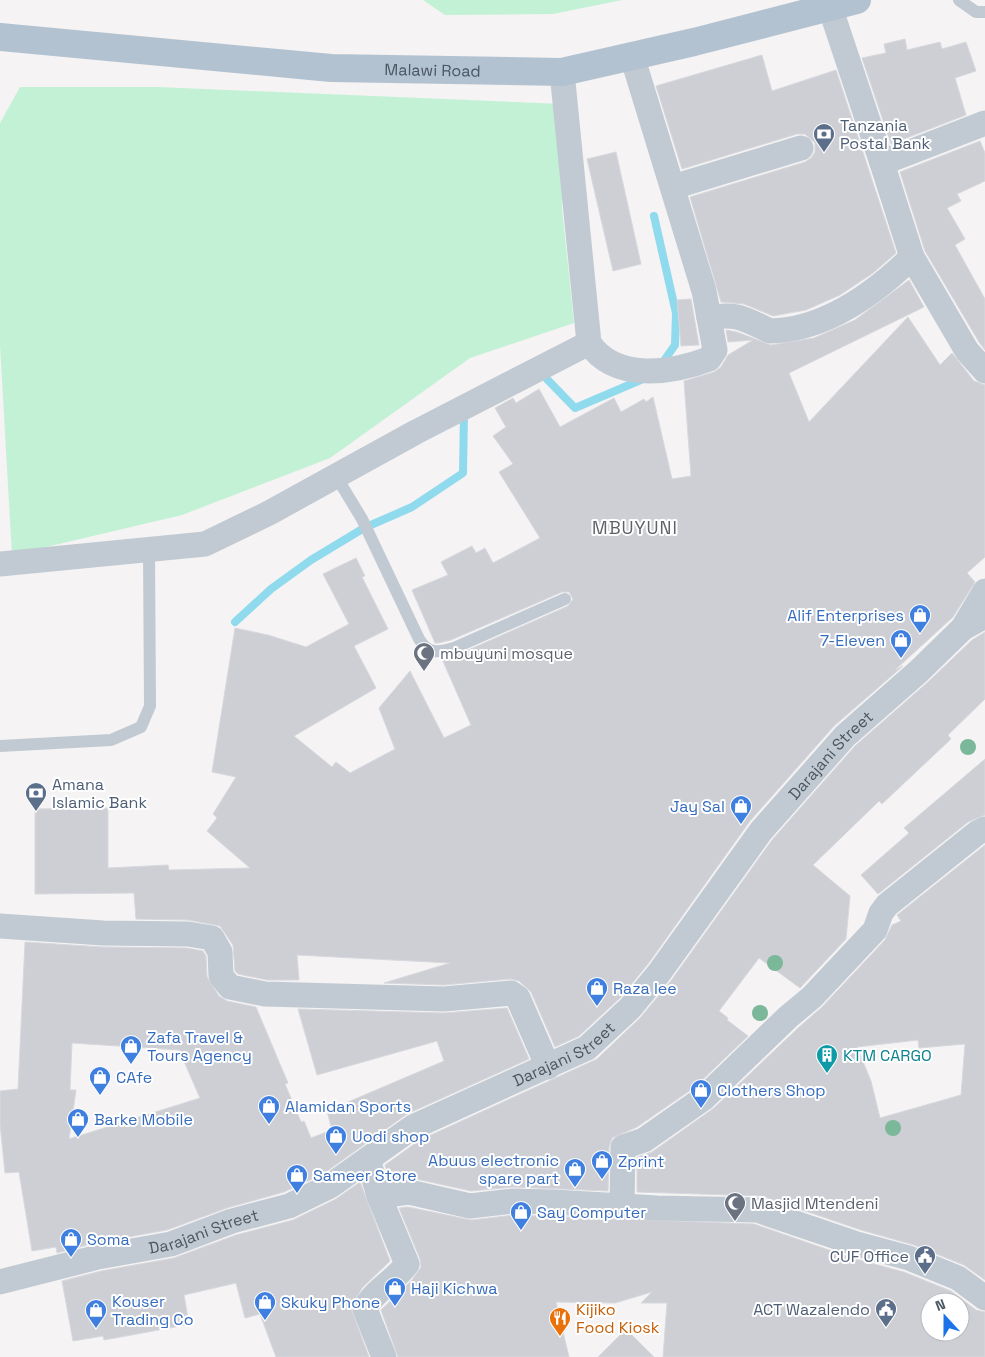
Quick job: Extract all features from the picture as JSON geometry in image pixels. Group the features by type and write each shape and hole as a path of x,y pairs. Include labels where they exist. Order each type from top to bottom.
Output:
{"main road":[{"name":"Malawi Road","path":"10,39 331,68 562,72 857,0"},
{"path":"0,58 10,39"}],"street":[{"path":"830,7 912,257 967,351 985,371"},
{"path":"562,72 589,343 596,353 621,367 641,371 673,369 698,363 713,355 714,344 704,292 632,56"},
{"path":"882,163 985,123"},
{"path":"673,187 801,148"},
{"path":"709,318 731,314 750,320 770,331 824,319 869,294 912,257"},
{"path":"0,564 149,551 205,544 269,513 589,343"},
{"path":"963,628 985,590"},
{"name":"Darajani Street","path":"0,1282 98,1257 171,1244 232,1221 289,1206 330,1186 413,1127 586,1048 630,1008 659,973 761,831 845,736 919,671 963,628 985,616"},
{"path":"622,1206 624,1147 644,1140 704,1098 788,1017 812,997 875,930 881,913 887,905 977,833 985,829"},
{"path":"0,926 103,933 188,934 212,938 220,952 221,976 230,986 265,994 444,999 511,993 518,998 548,1067"},
{"path":"368,1159 378,1196 407,1264 398,1277 369,1299 365,1309 384,1357"},
{"path":"378,1196 409,1192 470,1206 514,1201 757,1210 857,1244 909,1258 958,1278 985,1298"}],"lane":[{"path":"959,0 976,12 985,12"},
{"path":"336,476 362,519 419,639 425,648 431,652 441,652 454,648 565,599"},
{"path":"0,746 111,740 141,727 150,706 149,551"}],"green space":[{"path":"423,0 622,0 553,14 445,15"},
{"path":"20,87 158,87 561,104 562,208 574,323 470,358 330,458 182,515 12,555 0,345 0,123"}],"building":[{"path":"905,39 907,50 940,42 942,49 966,42 976,71 955,78 966,115 891,144 862,58 886,53 884,44"},
{"path":"762,55 772,91 836,70 896,253 873,273 840,295 806,310 773,316 744,304 721,302 690,197 805,162 815,152 815,143 805,134 797,134 682,169 656,86"},
{"path":"980,141 985,153 985,181 957,194 961,201 947,208 965,239 955,245 985,299 985,350 925,251 900,172"},
{"path":"616,152 641,264 613,271 587,159"},
{"path":"909,280 924,307 789,373 809,422 908,317 940,365 952,353 974,381 985,385 985,557 967,573 975,582 953,617 895,670 903,666 834,726 750,821 648,964 620,998 579,1036 555,1047 531,992 519,981 510,979 444,985 384,983 450,963 297,955 299,980 267,980 238,974 235,971 233,945 220,926 188,920 136,919 134,893 35,894 35,809 108,808 108,868 168,865 169,870 250,868 207,831 217,818 213,814 236,777 212,772 235,628 268,635 306,647 349,624 323,574 356,558 365,576 362,577 388,629 354,646 376,688 294,736 332,767 336,762 350,773 395,749 379,708 410,671 444,738 471,725 442,659 457,655 568,606 573,599 569,592 562,592 451,640 435,643 412,590 448,575 441,562 472,546 476,553 485,548 493,563 540,538 499,472 513,464 493,436 506,427 495,408 513,398 516,403 539,389 560,427 614,398 621,412 644,399 646,402 653,397 672,479 691,476 684,381 714,372 721,367 728,355 753,340 728,342 726,330 737,332 771,345 814,338 855,320"},
{"path":"691,299 699,345 681,346 677,300"},
{"path":"985,632 985,699 948,735 951,739 882,804 879,801 813,865 850,896 846,939 800,988 759,958 719,1011 728,1018 727,1020 748,1036 695,1087 637,1127 612,1138 609,1147 608,1191 514,1187 471,1191 412,1178 389,1180 385,1165 420,1140 597,1059 640,1018 670,982 772,840 855,746 928,682 972,640"},
{"path":"985,759 985,815 968,822 878,894 861,875 909,833 904,828"},
{"path":"985,845 985,1280 964,1265 914,1245 861,1230 761,1196 637,1192 637,1157 652,1152 714,1108 822,1007 885,940 892,925 901,921 897,915","holes":["918,1040 919,1048 965,1044 961,1095 880,1118 871,1081 857,1047"]},
{"path":"25,942 102,947 187,948 203,951 206,956 207,977 219,996 227,1001 256,1007 288,1083 285,1084 301,1122 304,1121 311,1138 332,1130 327,1111 444,1061 437,1041 317,1075 298,1009 444,1013 507,1008 529,1059 407,1114 323,1174 284,1192 227,1208 167,1230 95,1243 57,1253 56,1247 32,1251 19,1172 5,1173 0,1124 0,1091 18,1089","holes":["72,1043 179,1050 200,1098 69,1139 76,1090 70,1090"]},
{"path":"360,1182 390,1261 362,1288 351,1308 369,1357 276,1357 260,1314 245,1318 236,1283 184,1295 188,1318 185,1318 186,1325 104,1340 103,1336 73,1341 62,1281 101,1271 174,1258 236,1235 293,1220 336,1199"},
{"path":"408,1207 471,1220 515,1215 754,1224 852,1258 904,1272 951,1291 952,1292 920,1292 920,1342 970,1342 970,1305 976,1310 985,1312 985,1357 663,1357 667,1303 641,1303 652,1292 615,1303 556,1302 569,1357 398,1357 381,1310 412,1280 421,1267 420,1259 399,1208"},
{"path":"626,1329 654,1357 598,1357"}],"waterway":[{"path":"654,216 676,313 675,345 661,365"},
{"path":"541,373 575,408 643,379"},
{"path":"235,622 271,589 311,560 364,528 412,507 463,473 464,412"}],"place":[{"name":"Tanzania Postal Bank","path":"824,153"},
{"name":"Alif Enterprises","path":"920,634"},
{"name":"7-Eleven","path":"901,659"},
{"name":"mbuyuni mosque","path":"424,672"},
{"name":"Amana Islamic Bank","path":"36,812"},
{"name":"Jay Sal","path":"741,825"},
{"name":"Raza lee","path":"597,1007"},
{"name":"Zafa Travel & Tours Agency","path":"131,1065"},
{"name":"KTM CARGO","path":"827,1074"},
{"name":"CAfe","path":"100,1096"},
{"name":"Clothers Shop","path":"701,1109"},
{"name":"Alamidan Sports","path":"269,1125"},
{"name":"Barke Mobile","path":"78,1138"},
{"name":"Uodi shop","path":"336,1155"},
{"name":"Zprint","path":"602,1180"},
{"name":"Abuus electronic spare part","path":"575,1188"},
{"name":"Sameer Store","path":"297,1194"},
{"name":"Masjid Mtendeni","path":"735,1222"},
{"name":"Say Computer","path":"521,1231"},
{"name":"Soma","path":"71,1258"},
{"name":"CUF Office","path":"925,1275"},
{"name":"Haji Kichwa","path":"395,1307"},
{"name":"Skuky Phone","path":"265,1321"},
{"name":"ACT Wazalendo","path":"886,1328"},
{"name":"Kouser Trading Co","path":"96,1329"},
{"name":"Kijiko Food Kiosk","path":"560,1337"}],"district":[{"name":"MBUYUNI","path":"635,528"}]}
